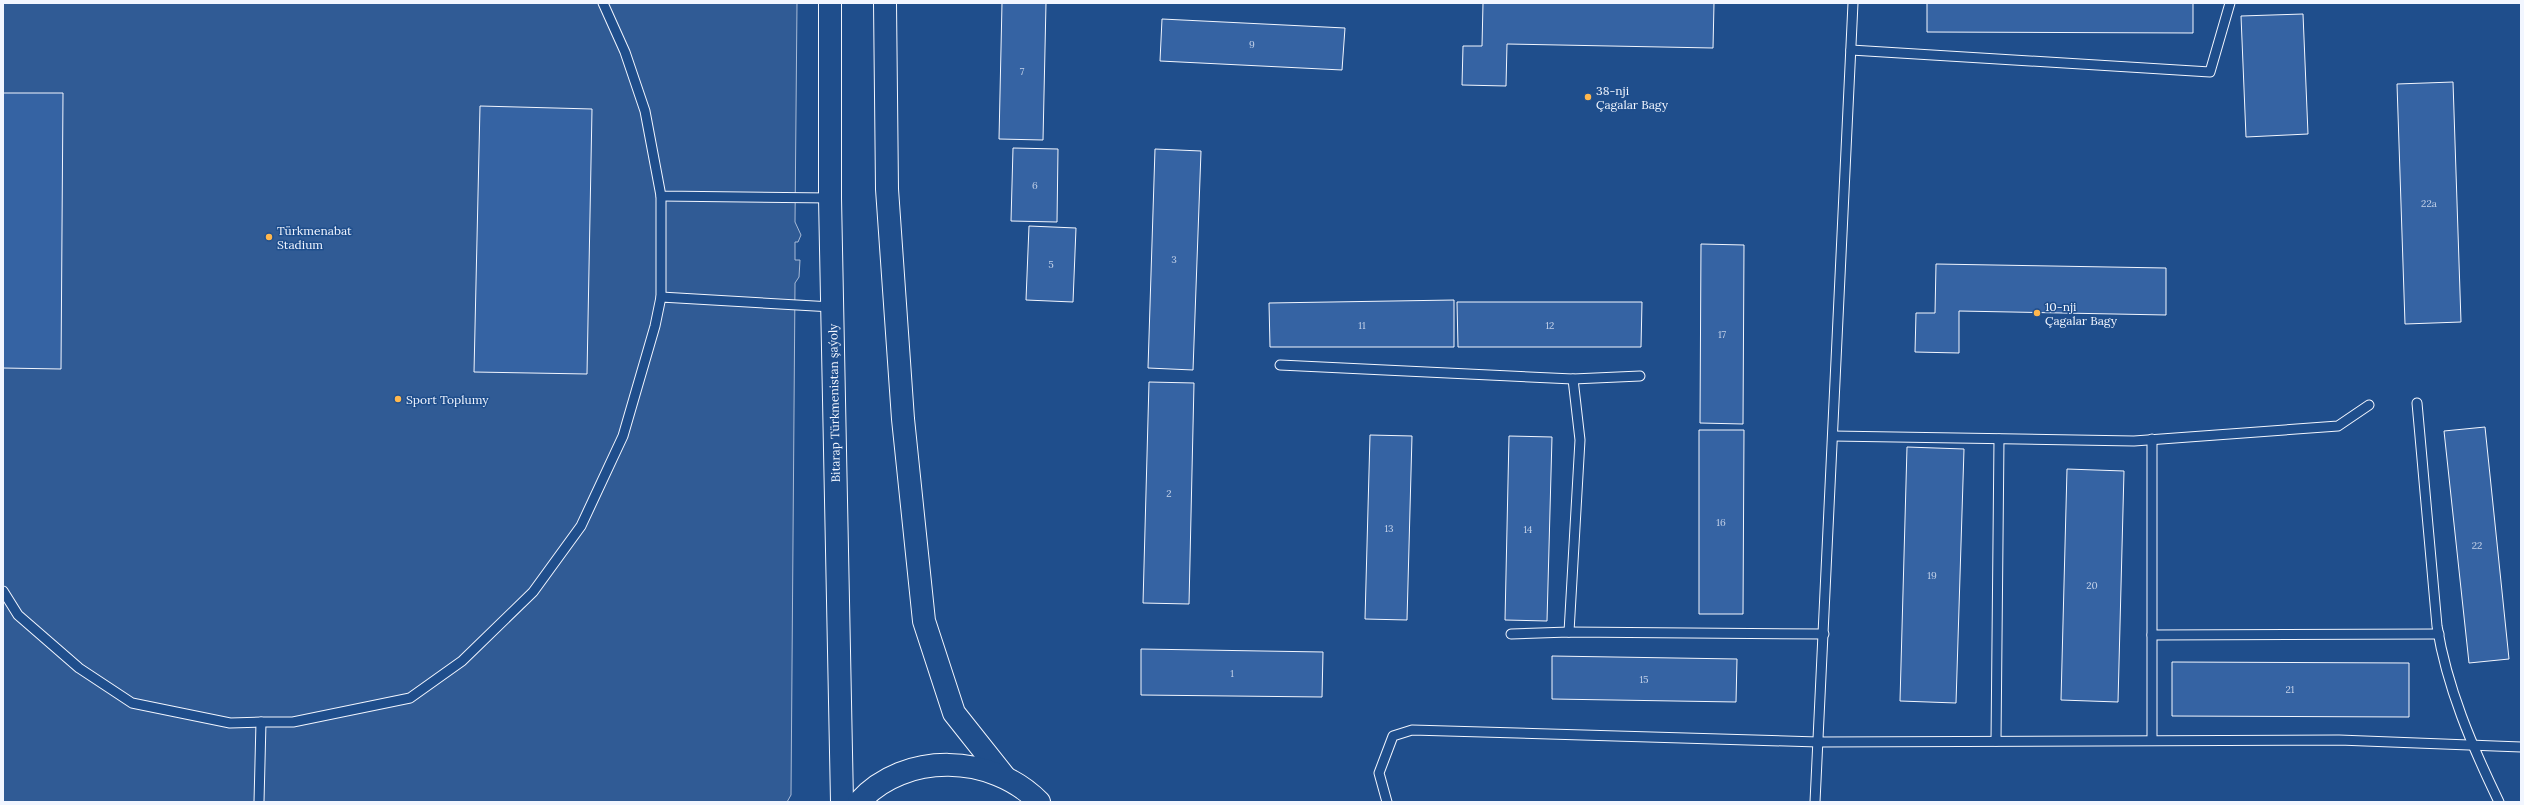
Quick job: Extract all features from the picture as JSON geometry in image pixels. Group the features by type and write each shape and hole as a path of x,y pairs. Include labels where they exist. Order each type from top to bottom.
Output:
{"main road":[{"name":"Bitarap Türkmenistan şaýoly","path":"830,3 830,198 842,802"},
{"path":"885,3 887,189 903,419 924,622 954,713 1004,776"},
{"path":"859,802 866,794 898,774 932,765 969,765 1004,776 1029,792 1038,802"}],"lane":[{"path":"3,591 18,615 80,668 132,703 230,723 293,722 410,698 462,660 533,592 581,526 623,436 655,326 661,297 661,196 645,111 625,52 604,3"},
{"path":"1815,802 1852,50 1853,3"},
{"path":"1852,50 2210,72 2230,3"},
{"path":"661,196 830,198"},
{"path":"661,297 832,307"},
{"path":"1280,365 1573,379 1640,376"},
{"path":"1569,632 1580,440 1573,379"},
{"path":"2417,402 2439,634 2443,658 2472,745 2499,802"},
{"path":"1833,436 1999,439 2152,439 2338,426 2369,405"},
{"path":"1996,741 1999,439"},
{"path":"2152,439 2152,740"},
{"path":"1512,634 1569,632 1824,634"},
{"path":"2152,635 2439,634"},
{"path":"259,802 261,722"},
{"path":"1387,802 1379,773 1393,736 1412,730 1818,742 2339,740 2521,747"}],"shaded area":[{"name":"Sport Toplumy","path":"3,3 797,3 795,222 801,235 798,242 795,242 795,260 800,260 799,277 795,283 791,795 787,802 3,802"}],"building":[{"path":"1002,3 1046,3 1043,140 999,139"},
{"path":"1483,3 1714,3 1713,48 1507,44 1506,86 1462,85 1463,46 1482,46"},
{"path":"1927,3 2193,3 2193,33 1927,32"},
{"path":"2303,14 2308,134 2246,137 2241,16"},
{"path":"1162,19 1345,28 1342,70 1160,61"},
{"path":"2453,82 2461,322 2405,324 2397,84"},
{"path":"3,93 63,93 61,369 3,368"},
{"path":"480,106 592,109 587,374 474,372"},
{"path":"1013,148 1058,149 1057,222 1011,221"},
{"path":"1155,149 1201,151 1193,370 1148,368"},
{"path":"1029,226 1076,228 1073,302 1026,300"},
{"path":"1701,244 1744,245 1743,424 1700,423"},
{"path":"1936,264 2166,268 2166,315 1959,311 1959,353 1915,352 1916,313 1935,313"},
{"path":"1454,300 1454,347 1270,347 1269,303"},
{"path":"1457,302 1642,302 1641,347 1458,347"},
{"path":"1149,382 1194,383 1189,604 1143,603"},
{"path":"2485,427 2509,659 2469,663 2444,431"},
{"path":"1699,430 1744,430 1743,614 1699,614"},
{"path":"1370,435 1412,436 1407,620 1365,619"},
{"path":"1509,436 1552,437 1547,621 1505,620"},
{"path":"1907,447 1964,449 1956,703 1900,701"},
{"path":"2067,469 2124,471 2118,702 2061,700"},
{"path":"1141,649 1323,652 1322,697 1141,695"},
{"path":"1552,656 1737,659 1736,702 1552,699"},
{"path":"2172,662 2409,663 2409,717 2172,716"}],"place":[{"name":"38-nji Çagalar Bagy","path":"1588,97"},
{"name":"Türkmenabat Stadium","path":"269,237"},
{"name":"10-nji Çagalar Bagy","path":"2037,313"},
{"name":"Sport Toplumy","path":"398,399"}]}
